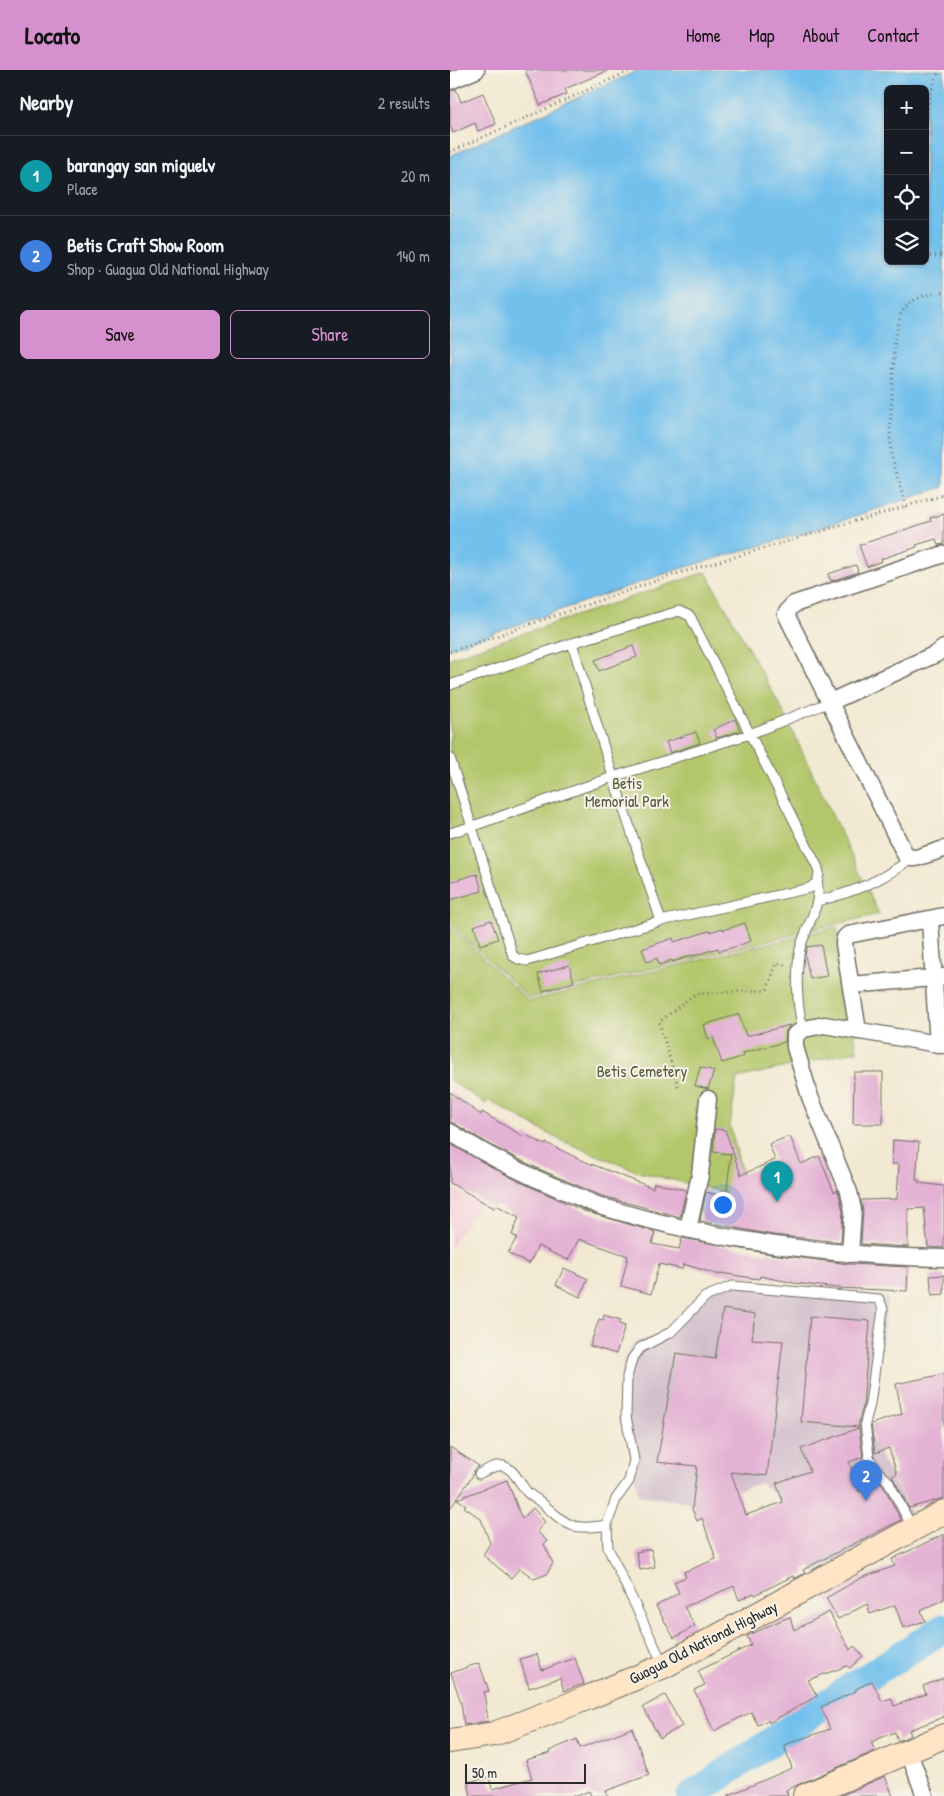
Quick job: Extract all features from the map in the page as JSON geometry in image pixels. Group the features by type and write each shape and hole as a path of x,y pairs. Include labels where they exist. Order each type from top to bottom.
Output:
{"main road":[{"name":"Guagua Old National Highway","path":"450,1742 494,1734 664,1666 944,1512"},
{"path":"805,1796 944,1736"}],"street":[{"path":"450,81 476,70"},
{"path":"944,554 794,604 786,614 906,856 911,858 944,849"},
{"path":"830,702 936,654 944,648"},
{"path":"850,1254 853,1210 849,1192 810,1097 795,1047 795,1035 804,1029 824,1025 858,1031 941,1045 937,918 848,935 845,938 844,944 858,1031"},
{"path":"851,985 939,977"},
{"path":"688,1229 700,1175 708,1099"},
{"path":"450,1132 483,1152 534,1178 602,1206 688,1229 748,1242 850,1254 884,1257 944,1258"},
{"path":"908,1750 925,1796"}],"lane":[{"path":"450,685 572,643 679,611 685,612 690,616 818,868 817,882 819,894 800,950 799,1014 804,1029"},
{"path":"572,643 613,777 661,920"},
{"path":"450,832 613,777 750,734 830,702"},
{"path":"450,758 514,956 518,959 527,961 661,920 810,888 817,882"},
{"path":"817,900 840,896 875,882 894,872 911,858"},
{"path":"664,1666 608,1548 607,1525 616,1499 629,1481 634,1460 626,1416 627,1376 632,1359 640,1348 671,1332 705,1296 732,1286 879,1299 882,1309 870,1404 865,1423 868,1457 876,1470 888,1481 913,1529"},
{"path":"479,1474 492,1467 507,1467 527,1492 557,1518 573,1527 585,1528 607,1525"}],"path":[{"path":"450,152 632,70"},
{"path":"929,102 938,70"},
{"path":"929,257 944,255"},
{"path":"906,507 891,454 890,431 895,339 901,312 910,302 926,295 944,292"},
{"path":"450,652 673,575 944,495"},
{"path":"678,1086 659,1022 695,994 767,990 778,963 799,968"}],"shaded area":[{"path":"450,1187 480,1204 450,1248"},
{"path":"721,1282 888,1298 869,1427 871,1438 915,1522 814,1573 788,1505 761,1483 694,1503 638,1495 619,1397 624,1360 635,1342 667,1332 693,1302"}],"green space":[{"name":"Betis Memorial Park","path":"706,572 783,711 879,914 529,998 450,924 450,658"},
{"name":"Betis Cemetery","path":"450,927 529,1001 837,927 857,1051 737,1078 730,1126 747,1193 743,1201 723,1192 639,1172 560,1140 488,1100 486,1104 450,1080"}],"water":[{"path":"639,70 944,70 944,487 810,531 673,571 450,648 450,156"}],"building":[{"path":"525,70 609,70 565,89 567,94 540,105"},
{"path":"456,89 461,102 483,93 496,124 478,131 475,123 453,133 450,125 450,91"},
{"path":"944,514 944,544 938,545 936,539 881,559 882,561 867,567 859,545 931,521 930,518"},
{"path":"856,565 858,572 831,581 828,574"},
{"path":"633,646 637,657 599,671 595,660"},
{"path":"735,719 740,731 717,738 713,730"},
{"path":"696,732 700,743 670,753 666,742"},
{"path":"477,874 482,891 450,900 450,882"},
{"path":"491,920 498,939 480,945 474,926"},
{"path":"745,923 751,941 719,951 718,948 659,965 657,958 647,962 642,949 673,938 674,942 709,931 722,928 723,930"},
{"path":"821,945 827,976 810,979 805,955 807,947"},
{"path":"569,965 574,982 543,991 538,974"},
{"path":"739,1014 746,1036 790,1025 786,1031 785,1042 743,1053 744,1056 722,1063 713,1037 708,1039 704,1025"},
{"path":"700,1067 714,1071 708,1089 695,1086"},
{"path":"854,1072 883,1072 883,1124 853,1124"},
{"path":"450,1092 481,1115 482,1112 524,1137 526,1135 545,1145 546,1143 586,1162 653,1188 654,1183 686,1190 680,1217 602,1196 496,1148 450,1122"},
{"path":"715,1129 725,1130 741,1175 775,1160 769,1144 790,1136 801,1164 819,1156 834,1192 838,1190 843,1211 841,1242 773,1235 700,1221 706,1192 726,1197 731,1154 713,1152"},
{"path":"893,1140 919,1142 916,1180 919,1180 919,1183 944,1186 944,1248 928,1247 924,1208 908,1209 908,1247 861,1244 863,1211 861,1200 897,1199 899,1164 892,1164"},
{"path":"450,1144 516,1180 584,1211 655,1232 652,1244 679,1249 682,1238 771,1254 849,1264 908,1267 907,1291 837,1288 794,1283 760,1276 759,1279 720,1273 720,1275 683,1264 682,1269 659,1264 651,1294 621,1286 628,1256 579,1239 568,1260 538,1246 529,1264 508,1253 517,1237 512,1235 519,1217 496,1205 494,1208 450,1183"},
{"path":"564,1268 588,1279 580,1297 556,1285"},
{"path":"944,1275 944,1294 932,1295 930,1276"},
{"path":"723,1309 755,1314 752,1339 783,1341 767,1476 731,1472 746,1515 783,1502 776,1483 810,1471 801,1449 859,1428 863,1457 849,1462 859,1492 880,1482 901,1520 810,1566 803,1570 805,1573 794,1579 793,1576 755,1595 754,1593 739,1600 734,1586 684,1607 695,1626 674,1638 656,1606 679,1593 674,1582 686,1577 684,1572 716,1559 702,1518 697,1521 692,1509 697,1466 657,1462 676,1353 715,1359"},
{"path":"604,1315 621,1320 619,1324 625,1326 616,1354 590,1346 599,1319 603,1320"},
{"path":"810,1316 870,1321 863,1407 859,1427 801,1422"},
{"path":"944,1374 944,1498 909,1508 892,1476 897,1474 889,1448 875,1453 871,1424 902,1414 896,1384"},
{"path":"450,1447 479,1466 474,1470 473,1475 450,1509"},
{"path":"507,1480 522,1519 533,1508 545,1522 537,1531 547,1541 544,1544 553,1563 547,1574 534,1579 520,1568 511,1578 483,1555 490,1543 481,1519 464,1507 466,1505 457,1499"},
{"path":"944,1534 944,1599 921,1611 925,1621 903,1628 895,1605 870,1614 867,1604 838,1619 826,1598 861,1578 895,1566 892,1559"},
{"path":"651,1549 655,1567 640,1570 636,1552"},
{"path":"829,1612 850,1650 854,1646 863,1656 850,1668 847,1666 808,1680 817,1696 769,1723 768,1720 758,1725 751,1712 714,1731 694,1690 705,1685 698,1671 751,1645 747,1636 779,1621 790,1617 794,1630"},
{"path":"537,1654 542,1670 575,1658 584,1684 564,1691 560,1678 529,1688 520,1659"},
{"path":"479,1663 489,1691 484,1692 488,1721 464,1725 461,1702 451,1673"},
{"path":"944,1678 944,1717 909,1730 911,1735 898,1741 895,1732 871,1742 875,1751 786,1790 788,1796 727,1796 792,1768 784,1745 830,1729 821,1707 856,1691 856,1689 872,1681 882,1701 891,1698 894,1706 926,1694 923,1686"},
{"path":"665,1695 682,1726 660,1738 643,1707"},
{"path":"632,1728 649,1775 606,1791 608,1796 591,1796 589,1791 577,1796 471,1796 468,1782 489,1777 492,1789 532,1778 526,1760 550,1753 549,1751 577,1739 580,1748"},
{"path":"885,1776 893,1796 840,1796"}],"waterway":[{"path":"691,1796 850,1688 944,1628"}],"place":[{"name":"barangay san miguelv","path":"777,1202"},
{"name":"Betis Craft Show Room","path":"866,1501"}]}
